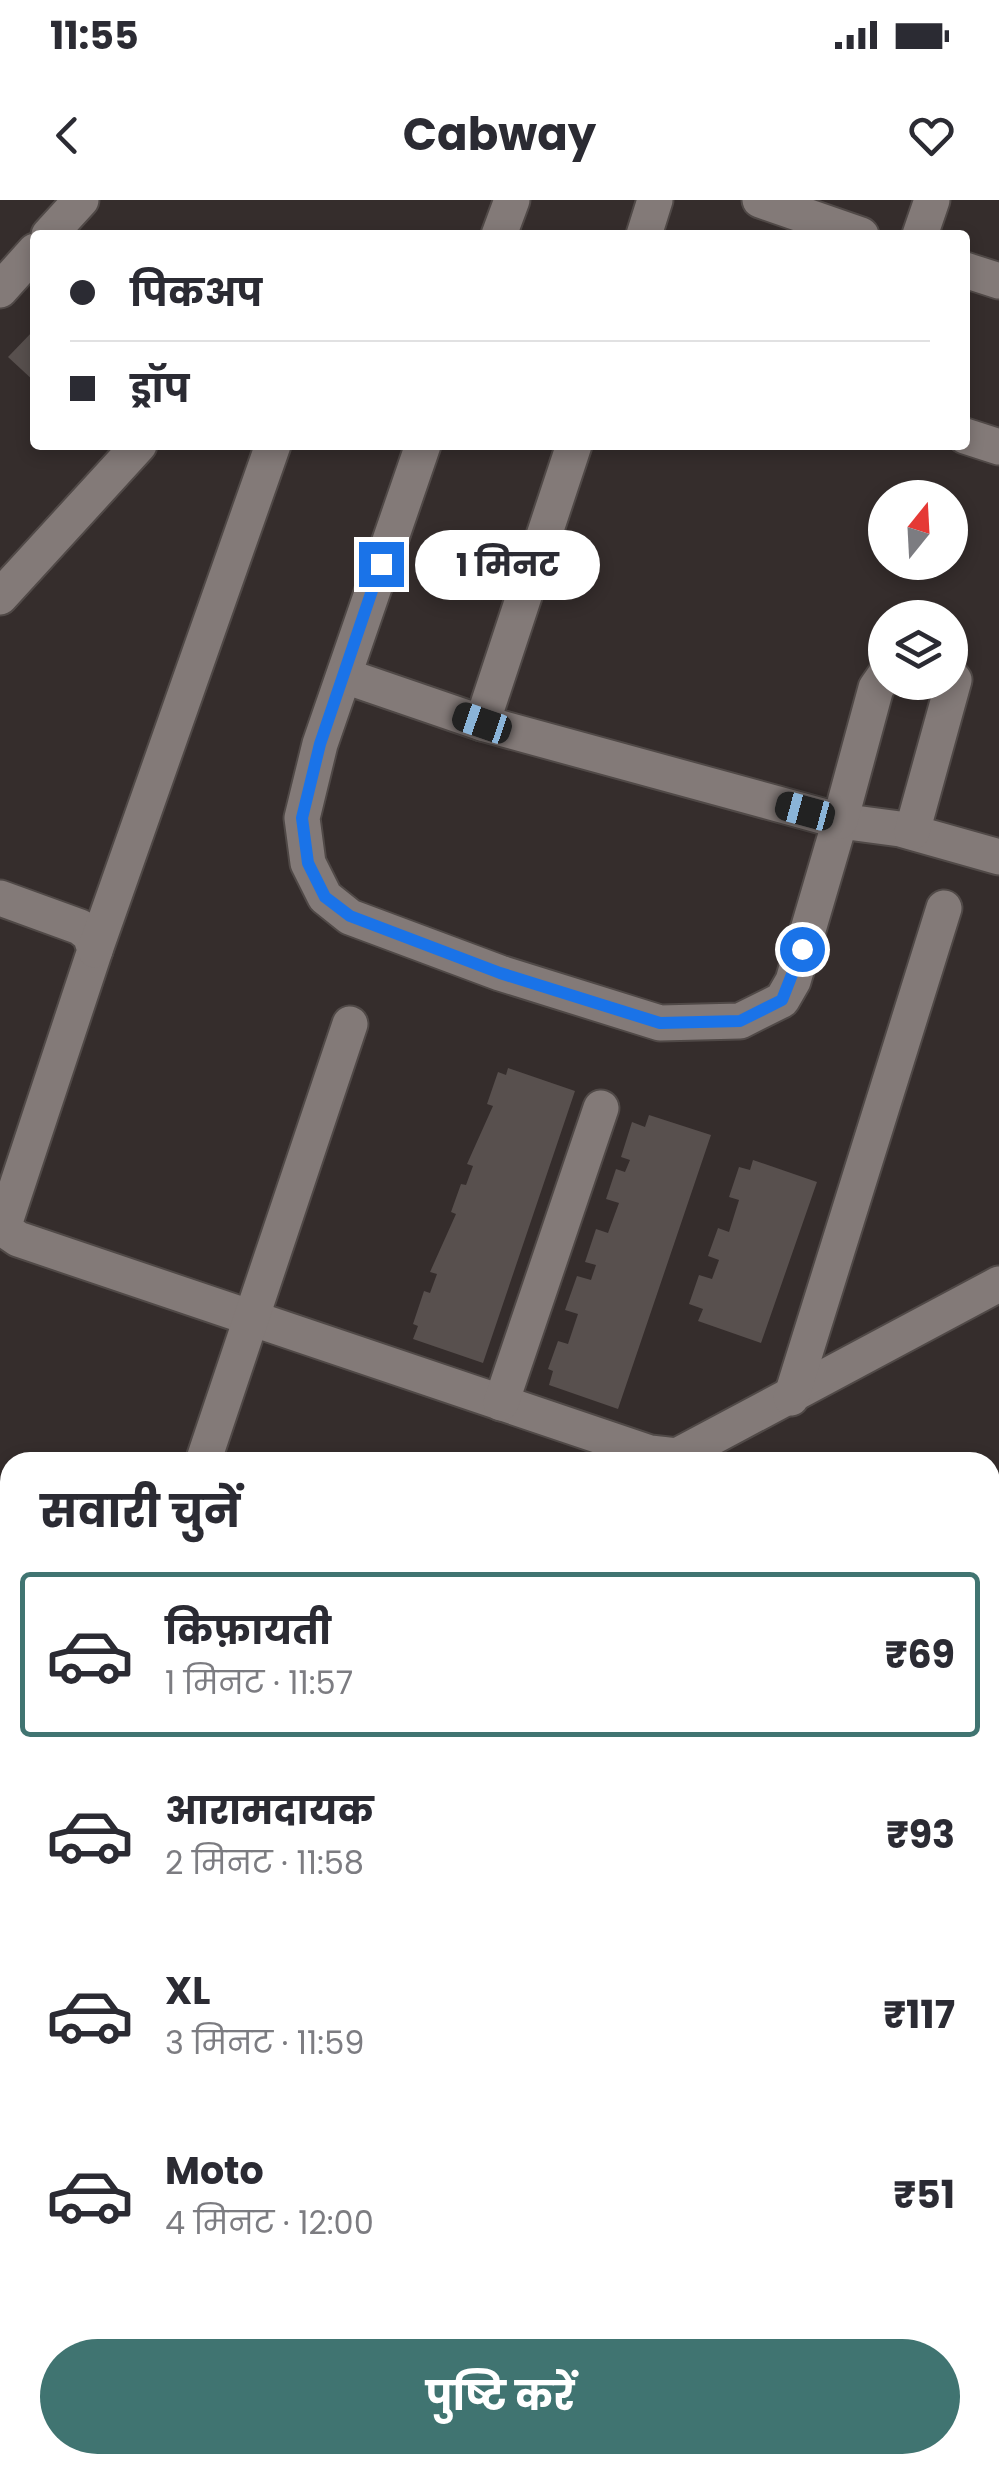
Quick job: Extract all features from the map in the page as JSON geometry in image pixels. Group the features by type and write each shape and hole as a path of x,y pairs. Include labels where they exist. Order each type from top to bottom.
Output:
{"street":[{"path":"54,230 81,200"},
{"path":"502,230 512,200"},
{"path":"646,230 655,200"},
{"path":"760,200 844,230"},
{"path":"922,230 932,200"},
{"path":"0,290 30,257"},
{"path":"970,272 999,281"},
{"path":"970,438 999,447"},
{"path":"0,597 134,450"},
{"path":"270,450 95,950 5,1222 4,1244 251,1320 647,1452"},
{"path":"421,450 320,744 302,818 308,863 325,897 350,916 660,1023 740,1021 782,1000 793,982 873,700"},
{"path":"482,723 572,450"},
{"path":"346,676 482,723 840,821 912,832 999,857"},
{"path":"912,832 948,700"},
{"path":"0,898 80,927 90,935 95,950"},
{"path":"792,1398 944,908"},
{"path":"206,1452 350,1024"},
{"path":"501,1404 601,1108"},
{"path":"698,1452 996,1288"}],"building":[{"path":"30,334 30,377 8,357"},
{"path":"508,1068 575,1091 483,1363 413,1339 418,1326 413,1324 424,1291 430,1293 437,1274 430,1272 456,1214 451,1212 461,1184 466,1185 473,1166 467,1164 493,1106 487,1104 498,1072 506,1075"},
{"path":"649,1115 711,1135 618,1409 549,1385 553,1371 548,1369 558,1341 568,1344 578,1314 565,1310 577,1276 591,1280 596,1265 585,1262 596,1229 608,1233 619,1203 606,1199 616,1169 625,1172 630,1160 621,1157 632,1122 645,1127"},
{"path":"753,1160 817,1182 761,1343 698,1321 703,1309 689,1304 699,1275 712,1279 719,1260 708,1256 718,1228 729,1232 739,1200 729,1197 739,1167 750,1170"}],"route":[{"path":"381,564 320,744 302,818 308,863 325,897 350,916 500,973 660,1023 740,1021 782,1000 793,982 802,949"}]}
